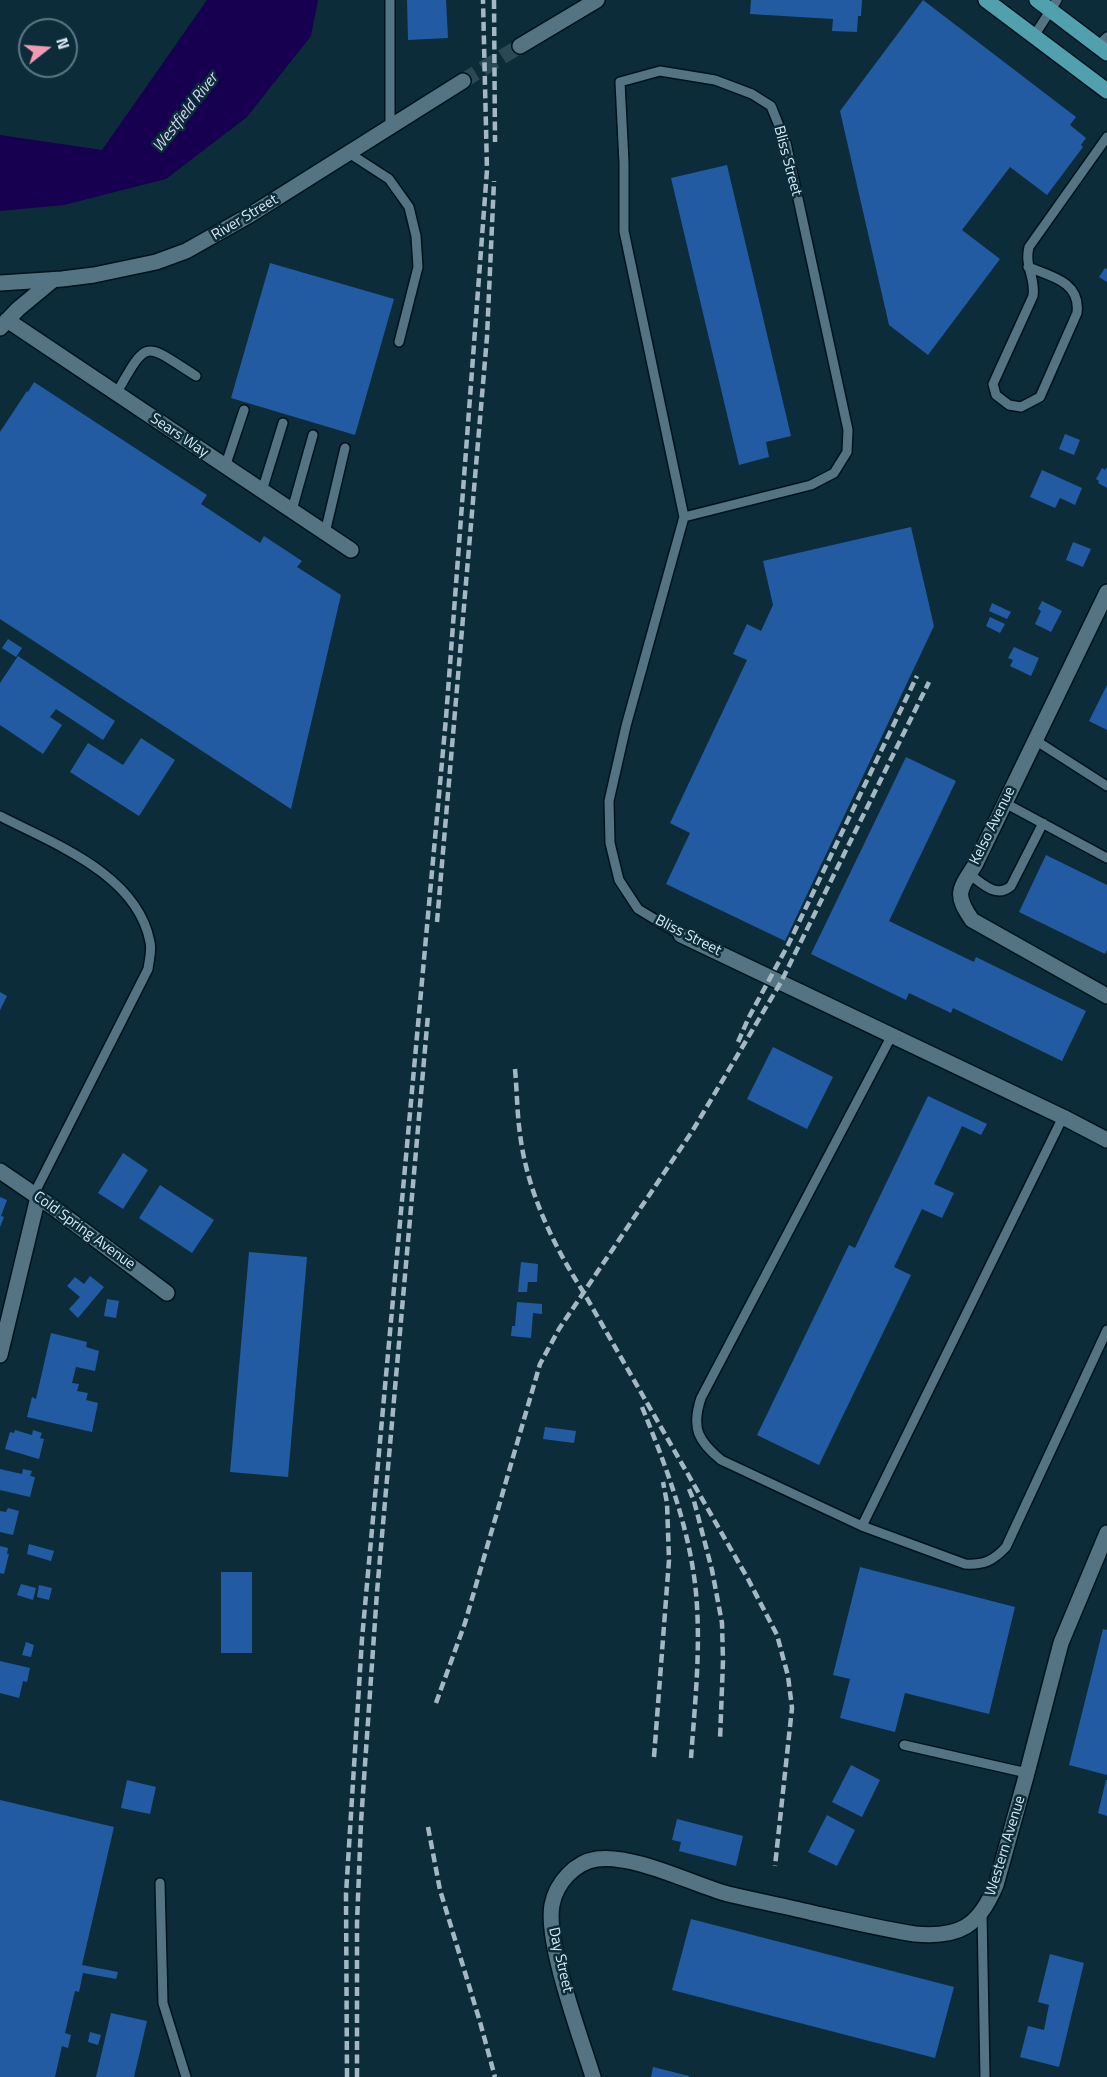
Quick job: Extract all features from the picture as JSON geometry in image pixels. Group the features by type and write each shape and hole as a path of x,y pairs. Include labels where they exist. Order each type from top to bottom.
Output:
{"main road":[{"path":"986,0 1107,91"},
{"path":"1036,0 1054,5 1104,45"}],"street":[{"path":"520,46 597,0"},
{"name":"River Street","path":"0,283 53,280 94,274 156,262 186,251 250,215 463,81"},
{"path":"4,324 53,280"},
{"name":"Sears Way","path":"4,324 116,394 351,550"},
{"name":"Kelso Avenue","path":"1107,592 962,887 961,903 972,920 1107,996"},
{"name":"Bliss Street","path":"681,935 1107,1140"},
{"name":"Cold Spring Avenue","path":"0,1171 167,1293"},
{"path":"0,1355 36,1196"},
{"name":"Western Avenue","path":"665,1873 727,1893 915,1934 937,1935 952,1932 967,1925 982,1913 996,1885 1028,1773 1061,1643 1107,1533"},
{"name":"Day Street","path":"593,2077 558,1958 551,1918 555,1897 570,1873 585,1862 592,1860 618,1859 665,1873"}],"lane":[{"path":"390,0 390,127"},
{"path":"1034,36 1054,5"},
{"name":"Bliss Street","path":"681,935 638,909 619,880 610,843 609,801 626,726 684,517 624,231 624,163 620,82 660,71 715,80 752,94 771,106 786,144 848,430 847,452 834,473 811,485 684,517"},
{"path":"1028,267 1055,277 1067,285 1074,291 1078,304 1077,313 1040,397 1021,408 1010,405 996,395 993,384 1033,296 1035,286 1028,267 1026,257 1029,247 1107,137"},
{"path":"349,153 389,178 409,207 416,236 418,267 399,342"},
{"path":"116,394 139,355 146,350 157,351 196,376"},
{"path":"225,467 244,410"},
{"path":"262,491 283,423"},
{"path":"292,510 313,435"},
{"path":"325,533 345,448"},
{"path":"1035,740 1107,786"},
{"path":"1005,803 1107,858"},
{"path":"0,816 89,862 112,880 144,920 151,944 148,969 36,1196"},
{"path":"969,874 997,892 1004,892 1011,886 1043,823"},
{"path":"892,1035 701,1398 695,1415 699,1436 721,1460 862,1526 965,1564 979,1565 993,1560 1006,1547 1107,1330"},
{"path":"862,1526 1063,1117"},
{"path":"904,1745 1028,1773"},
{"path":"160,1883 163,2002 186,2077"},
{"path":"982,1913 985,2077"}],"water":[{"name":"Westfield River","path":"207,0 318,0 311,36 247,117 166,179 64,205 0,211 0,135 102,150"}],"building":[{"path":"407,0 446,0 448,38 408,40"},
{"path":"751,0 862,0 861,16 858,16 857,32 832,31 833,19 750,14"},
{"path":"923,0 1076,117 1070,125 1086,138 1081,145 1083,147 1047,195 1010,167 962,230 1000,259 928,355 889,325 840,111"},
{"path":"727,165 791,436 766,442 769,457 739,465 671,178"},
{"path":"270,263 394,299 355,435 231,398"},
{"path":"1105,268 1107,269 1107,282 1099,277"},
{"path":"34,382 207,495 201,504 260,543 264,536 302,561 297,567 341,595 291,809 0,619 0,432"},
{"path":"1065,434 1080,440 1074,455 1059,449"},
{"path":"1107,467 1107,488 1098,483 1096,479 1102,468 1105,470"},
{"path":"1042,470 1082,488 1075,505 1060,498 1055,508 1030,497"},
{"path":"911,527 934,626 785,941 666,884 690,833 670,823 747,660 733,654 747,624 761,631 773,605 763,561"},
{"path":"1073,542 1091,549 1083,567 1066,560"},
{"path":"1042,601 1062,611 1051,632 1035,624 1041,611 1038,609"},
{"path":"992,603 1011,612 1007,619 989,611"},
{"path":"990,617 1005,624 1000,633 986,626"},
{"path":"8,639 22,648 16,657 2,648"},
{"path":"1014,647 1039,658 1031,676 1010,666 1013,660 1008,658"},
{"path":"18,656 115,721 103,740 56,709 50,717 62,725 43,754 0,725 0,683"},
{"path":"1107,685 1107,730 1089,721"},
{"path":"141,738 175,760 139,816 70,772 88,743 123,765"},
{"path":"906,757 956,781 889,921 974,962 976,957 1086,1011 1062,1061 953,1008 951,1013 909,993 906,1000 811,954"},
{"path":"1046,855 1107,885 1107,950 1105,954 1019,912"},
{"path":"0,992 7,996 0,1010"},
{"path":"773,1047 833,1077 807,1129 747,1099"},
{"path":"928,1096 987,1124 981,1135 962,1126 934,1184 954,1193 942,1218 922,1209 894,1267 911,1275 819,1465 757,1435 849,1245 855,1248"},
{"path":"123,1153 148,1170 123,1209 98,1193"},
{"path":"160,1185 214,1220 192,1253 139,1218"},
{"path":"0,1197 7,1200 0,1227"},
{"path":"249,1252 307,1257 288,1477 230,1472"},
{"path":"521,1262 538,1264 537,1282 528,1282 527,1292 518,1292"},
{"path":"90,1276 104,1287 78,1318 69,1309 80,1297 67,1286 75,1277 84,1284"},
{"path":"107,1299 119,1301 116,1318 104,1316"},
{"path":"517,1302 542,1304 542,1314 533,1313 531,1338 511,1336 512,1326 515,1326"},
{"path":"51,1333 87,1342 86,1347 99,1351 95,1371 76,1367 72,1383 79,1384 77,1391 88,1393 86,1400 98,1403 92,1432 27,1417 32,1397 36,1399"},
{"path":"545,1427 576,1431 574,1443 543,1439"},
{"path":"15,1430 32,1435 33,1430 42,1433 40,1438 44,1439 39,1459 5,1449 10,1432 14,1433"},
{"path":"0,1469 22,1474 23,1469 32,1471 30,1476 35,1477 30,1497 0,1490"},
{"path":"8,1508 19,1511 13,1535 0,1532 0,1511 6,1512"},
{"path":"29,1544 54,1551 51,1561 27,1554"},
{"path":"0,1546 8,1548 7,1554 9,1554 4,1574 0,1573"},
{"path":"860,1567 1015,1607 989,1714 905,1693 895,1732 840,1718 850,1679 833,1675"},
{"path":"221,1572 252,1572 252,1653 221,1653"},
{"path":"21,1584 36,1588 33,1600 17,1595"},
{"path":"39,1585 52,1588 49,1600 37,1597"},
{"path":"1103,1629 1107,1630 1107,1775 1069,1765"},
{"path":"26,1642 34,1645 31,1657 22,1655"},
{"path":"0,1661 30,1668 27,1682 23,1681 19,1698 0,1693"},
{"path":"851,1765 880,1780 862,1817 832,1802"},
{"path":"127,1780 156,1787 150,1814 121,1808"},
{"path":"1107,1780 1107,1816 1098,1813"},
{"path":"0,1800 114,1827 82,1965 118,1972 116,1979 83,1973 79,1992 75,1991 65,2033 71,2035 68,2048 62,2046 55,2077 0,2077"},
{"path":"827,1815 855,1830 837,1866 808,1852"},
{"path":"677,1819 743,1836 736,1866 679,1851 681,1842 672,1840"},
{"path":"691,1919 954,1987 935,2058 672,1990"},
{"path":"1050,1954 1084,1963 1059,2067 1020,2057 1028,2026 1044,2030 1049,2005 1038,2002"},
{"path":"111,2013 147,2021 134,2077 96,2077"},
{"path":"90,2032 101,2035 98,2045 88,2042"},
{"path":"653,2067 689,2076 689,2077 651,2077"}],"tunnel":[{"path":"463,81 520,46"}],"railway":[{"path":"347,2077 346,1894 362,1639 446,718 487,170 483,0"},
{"path":"494,0 495,142"},
{"path":"437,922 487,337 494,181"},
{"path":"738,1042 788,945 917,676"},
{"path":"436,1703 465,1623 540,1364 559,1329 693,1130 781,982 929,682"},
{"path":"357,2077 357,1923 361,1822 377,1592 428,1015"},
{"path":"515,1069 523,1155 535,1197 552,1237 748,1579 777,1635 788,1676 792,1708 775,1866"},
{"path":"642,1407 676,1498 693,1569 698,1634 691,1758"},
{"path":"654,1757 669,1560 667,1503 663,1482"},
{"path":"689,1489 712,1570 722,1623 720,1740"},
{"path":"428,1827 440,1890 495,2077"}]}
